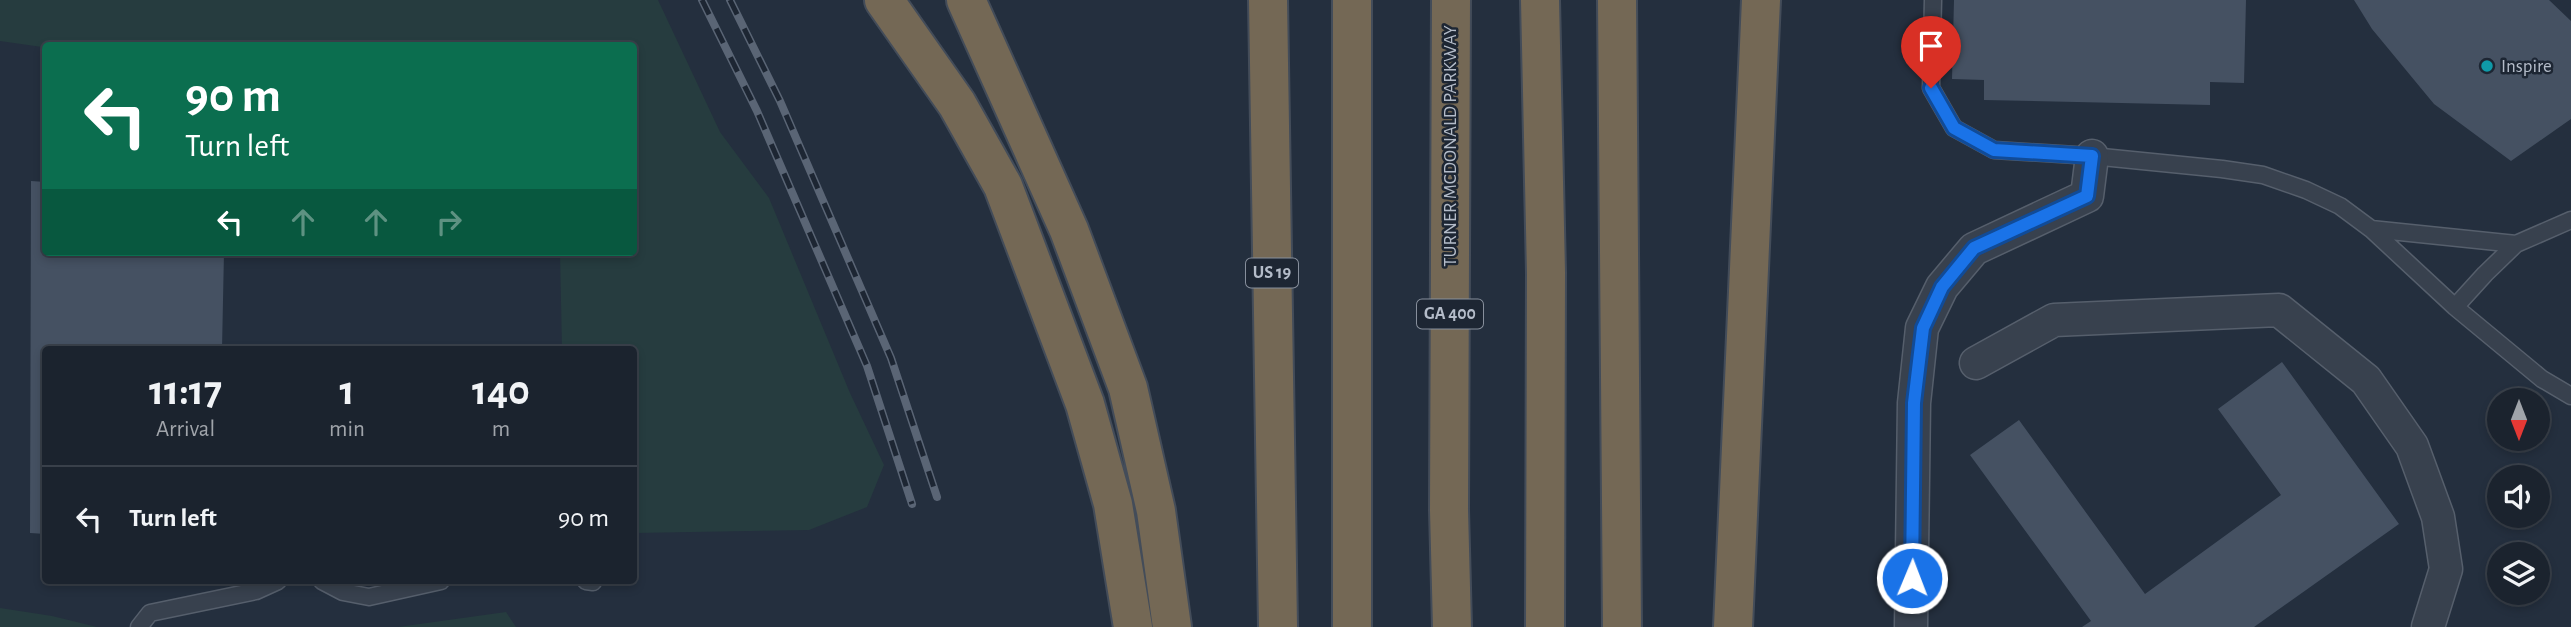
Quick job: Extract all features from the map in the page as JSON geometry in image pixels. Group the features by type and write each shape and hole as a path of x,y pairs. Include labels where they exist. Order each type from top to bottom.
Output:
{"highway":[{"path":"884,0 957,104 1003,186 1085,404 1113,504 1133,627"},
{"path":"966,0 1069,230 1128,387 1156,511 1172,627"},
{"name":"US 19","path":"1268,0 1278,627"},
{"path":"1352,0 1352,627"},
{"name":"TURNER MCDONALD PARKWAY","path":"1451,0 1449,510 1452,627"},
{"path":"1540,0 1546,273 1545,627"},
{"path":"1617,0 1622,627"},
{"path":"1733,627 1761,0"}],"street":[{"path":"1911,627 1914,403 1923,328 1942,287 1974,248 2087,196 2092,156"},
{"path":"1976,363 2054,320 2279,310 2366,380 2412,446 2438,517 2446,569 2428,627"}],"lane":[{"path":"1933,0 1931,88 1954,128 1994,150 2092,156 2263,175 2306,190 2340,206 2371,229 2455,307 2542,379 2571,396"},
{"path":"2455,307 2516,244 2571,220"},
{"path":"2371,229 2516,244"},
{"path":"139,627 150,613 256,591 271,584"},
{"path":"328,584 343,592 369,597 428,584"}],"green space":[{"path":"0,0 658,0 720,132 769,198 850,393 884,465 867,507 809,530 637,533 637,346 562,346 560,256 637,256 637,42 42,42 42,47 0,41"},
{"path":"0,608 52,616 97,627 0,627"},
{"path":"506,612 516,627 398,627"}],"building":[{"path":"1954,0 2246,0 2244,83 2210,82 2210,105 1984,100 1984,80 1952,79"},
{"name":"Inspire","path":"2354,0 2549,0 2571,21 2571,119 2511,161 2434,104 2372,29"},
{"path":"31,181 42,182 42,256 224,256 222,346 42,346 42,534 30,533"},
{"path":"2282,362 2399,524 2254,627 2082,627 2091,621 1970,455 2019,420 2145,594 2281,495 2218,409"}],"railway":[{"path":"702,0 757,111 867,366 912,504"},
{"path":"730,0 780,101 891,358 937,497"}],"place":[{"name":"Inspire","path":"2487,66"}],"route":[{"path":"1912,578 1914,403 1923,328 1942,287 1974,248 2087,196 2092,156 1994,150 1954,128 1931,88"}]}
